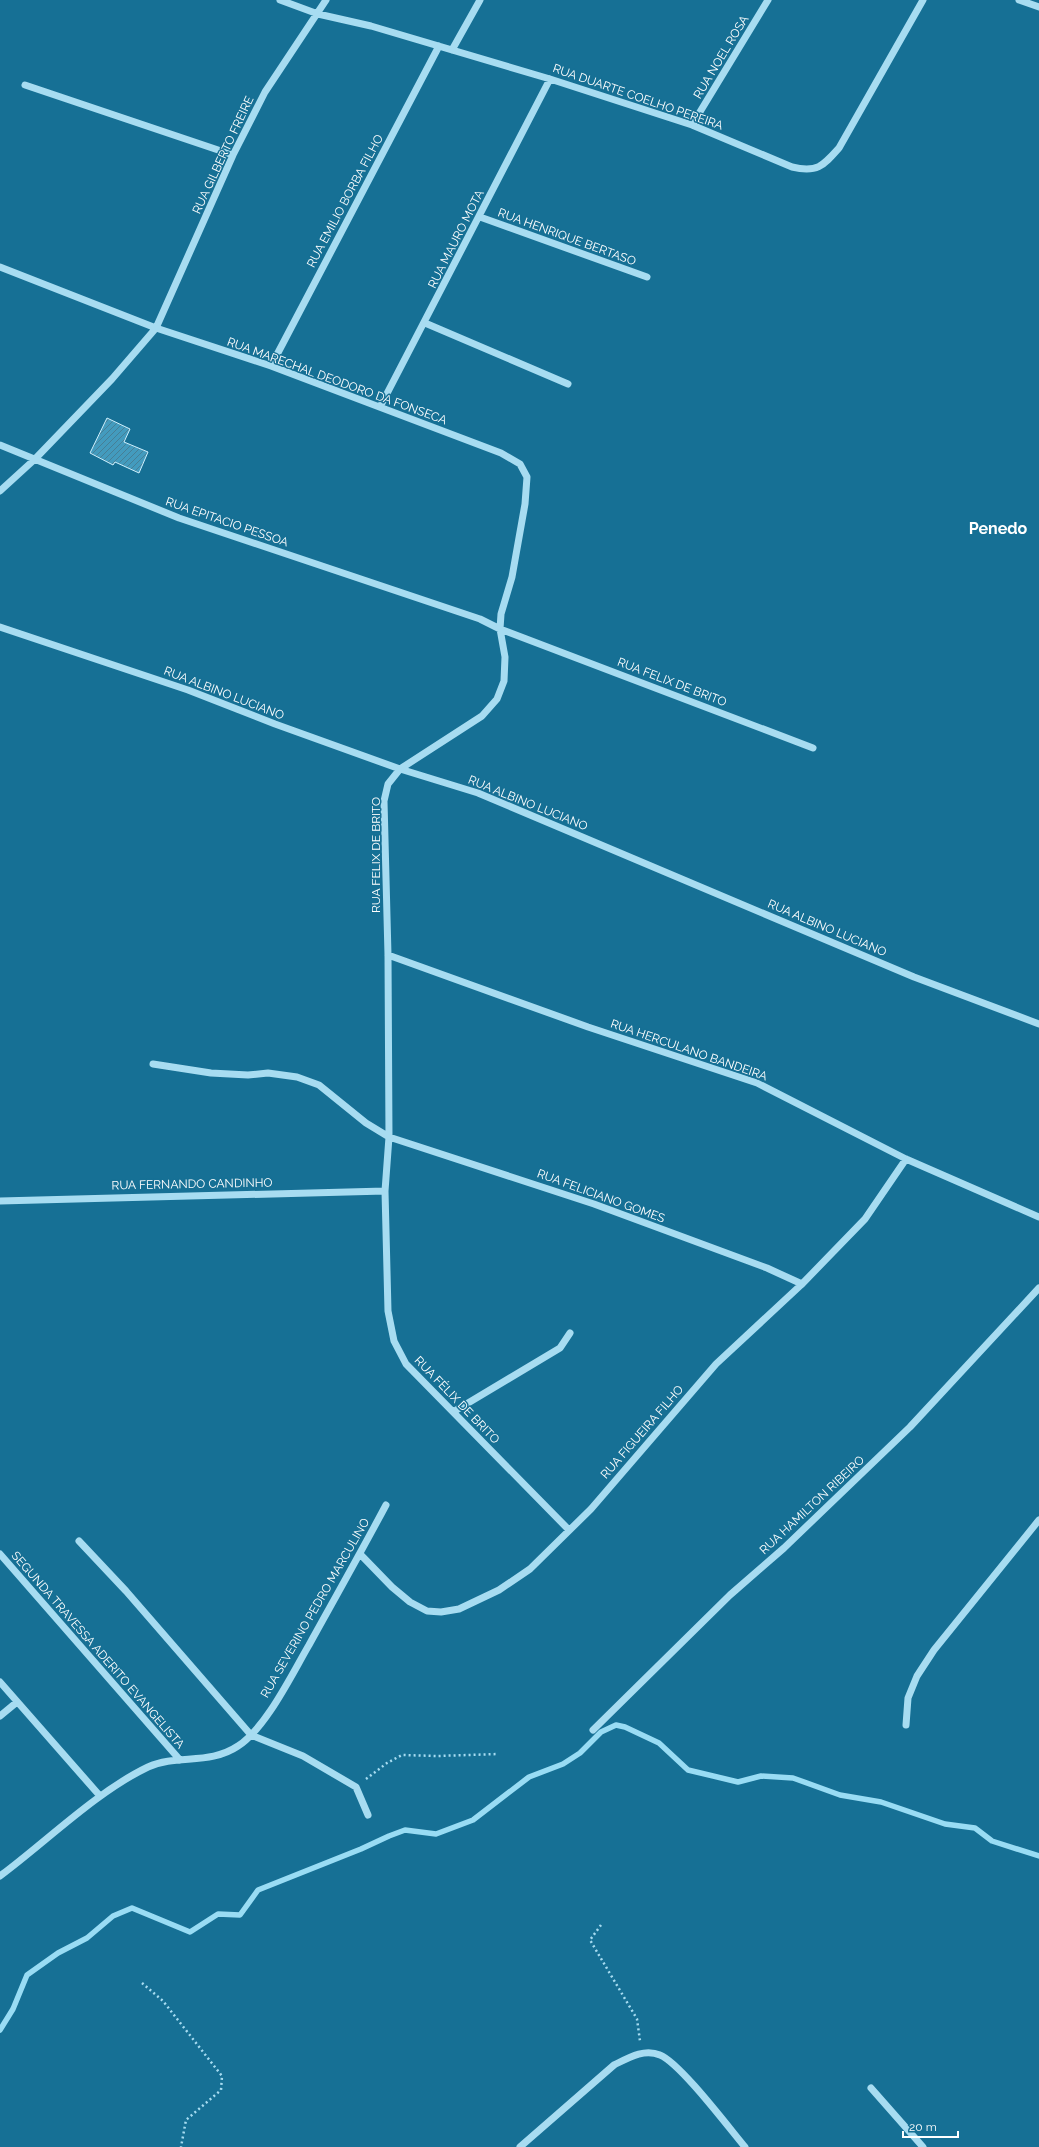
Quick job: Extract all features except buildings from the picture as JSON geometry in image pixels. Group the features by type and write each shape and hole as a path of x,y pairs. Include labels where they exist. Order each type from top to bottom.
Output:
{"street":[{"name":"RUA DUARTE COELHO PEREIRA","path":"280,0 318,14 371,26 550,79 692,125 792,167 806,170 821,167 839,148 923,0"},
{"name":"RUA GILBERTO FREIRE","path":"0,491 35,459 112,379 156,328 233,155 265,92 290,51 318,14 326,0"},
{"path":"452,50 480,0"},
{"name":"RUA NOEL ROSA","path":"692,125 768,0"},
{"path":"1019,0 1032,2 1039,7"},
{"name":"RUA EMILIO BORBA FILHO","path":"271,366 439,46"},
{"name":"RUA MAURO MOTA","path":"380,407 480,217 550,79"},
{"path":"25,85 233,155"},
{"name":"RUA HENRIQUE BERTASO","path":"480,217 647,277"},
{"name":"RUA MARECHAL DEODORO DA FONSECA","path":"0,267 156,328 271,366 501,453 515,460 524,469 527,477 525,504 512,577 501,614"},
{"path":"425,323 568,384"},
{"name":"RUA EPITACIO PESSOA","path":"0,445 179,518 480,619 500,629"},
{"name":"RUA FELIX DE BRITO","path":"389,1137 388,955 384,801 388,784 400,769 482,716 497,699 504,681 505,657 500,629 501,614"},
{"name":"RUA ALBINO LUCIANO","path":"0,627 188,690 275,724 400,769 478,792 914,977 1039,1024"},
{"name":"RUA FELIX DE BRITO","path":"500,629 813,748"},
{"name":"RUA HERCULANO BANDEIRA","path":"388,955 588,1027 757,1084 906,1159 1039,1217"},
{"name":"RUA FELICIANO GOMES","path":"153,1064 211,1074 248,1075 268,1073 297,1077 319,1085 366,1123 389,1137 594,1204 767,1268 802,1284"},
{"name":"RUA FÉLIX DE BRITO","path":"389,1137 385,1191 388,1311 394,1342 406,1364 569,1530"},
{"name":"RUA FIGUEIRA FILHO","path":"360,1554 392,1587 410,1602 427,1611 441,1612 459,1609 499,1590 530,1569 591,1509 716,1364 802,1284 865,1219 906,1159"},
{"name":"RUA FERNANDO CANDINHO","path":"0,1201 385,1191"},
{"name":"RUA HAMILTON RIBEIRO","path":"593,1730 730,1595 784,1548 910,1427 1039,1288"},
{"path":"453,1412 560,1348 570,1333"},
{"name":"RUA SEVERINO PEDRO MARCULINO","path":"0,1876 100,1796 148,1767 166,1761 199,1760 217,1755 238,1746 251,1735 289,1679 386,1505"},
{"path":"906,1725 908,1698 917,1676 929,1657 1039,1520"},
{"path":"79,1541 126,1591 251,1735 303,1756 356,1787 368,1815"},
{"name":"SEGUNDA TRAVESSA ADERITO EVANGELISTA","path":"0,1554 180,1760"},
{"path":"0,1682 100,1796"},
{"path":"0,1716 16,1702"},
{"path":"520,2147 614,2065 631,2056 644,2053 660,2055 679,2069 745,2147"},
{"path":"871,2088 923,2147"}],"path":[{"path":"356,1787 387,1763 402,1755 437,1756 498,1754"},
{"path":"601,1925 590,1940 637,2019 638,2035 644,2053"},
{"path":"142,1983 163,2001 222,2076 221,2090 186,2120 181,2147"}],"waterway":[{"path":"0,2030 13,2009 27,1975 58,1953 87,1938 113,1916 132,1908 190,1932 218,1914 240,1915 258,1890 361,1849 389,1836 405,1830 436,1834 473,1820 529,1777 563,1764 580,1753 601,1732 616,1725 625,1727 659,1743 688,1770 738,1782 761,1776 793,1778 840,1795 881,1802 945,1824 975,1828 992,1841 1039,1856"}],"district":[{"name":"Penedo","path":"998,528"}]}
